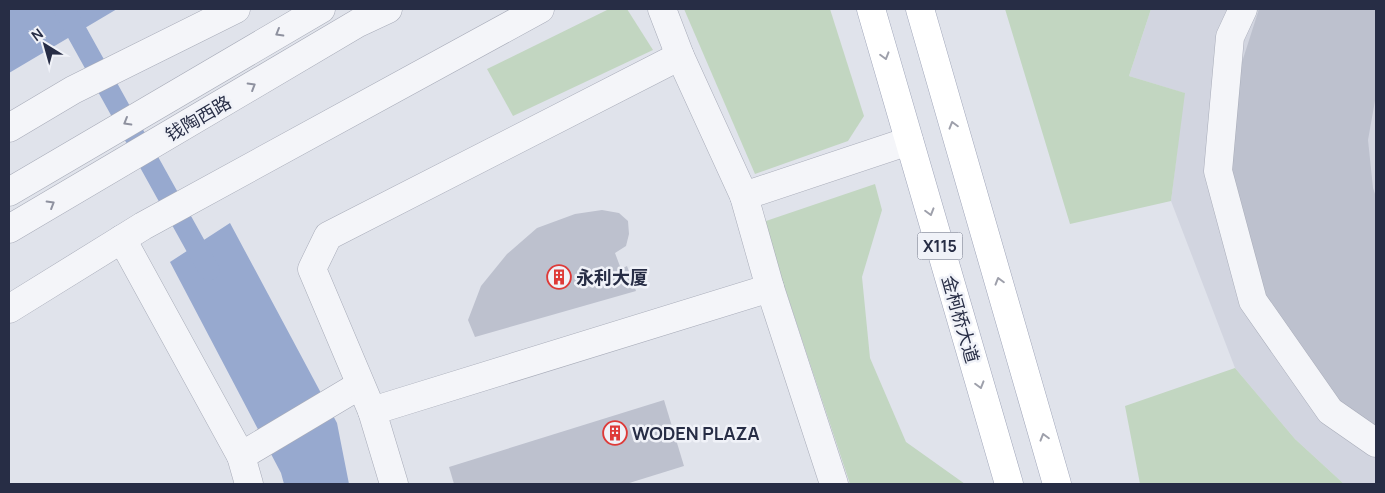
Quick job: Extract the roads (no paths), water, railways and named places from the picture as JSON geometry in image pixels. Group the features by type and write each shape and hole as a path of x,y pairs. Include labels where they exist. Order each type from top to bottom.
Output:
{"main road":[{"name":"金柯桥大道","path":"871,9 1009,484"},
{"name":"X115","path":"920,9 1057,484"}],"street":[{"path":"9,128 73,90 236,9"},
{"name":"钱陶西路","path":"9,192 321,9"},
{"name":"钱陶西路","path":"9,229 358,23 388,9"},
{"path":"9,309 133,233 540,9"},
{"path":"662,9 680,56 744,196 770,288 834,484"},
{"path":"1243,9 1230,37 1218,171 1253,301 1330,411 1376,443"},
{"path":"394,484 372,412 312,270 328,236 680,56"},
{"path":"744,196 909,141"},
{"path":"133,233 241,456 249,484"},
{"path":"372,412 770,288"},
{"path":"241,456 360,385"}],"water":[{"path":"9,9 117,9 9,73"},
{"path":"230,223 337,423 349,484 284,484 281,473 170,262"}],"waterway":[{"path":"64,9 209,270"}],"place":[{"name":"永利大厦","path":"559,277"},
{"name":"WODEN PLAZA","path":"615,433"}]}
